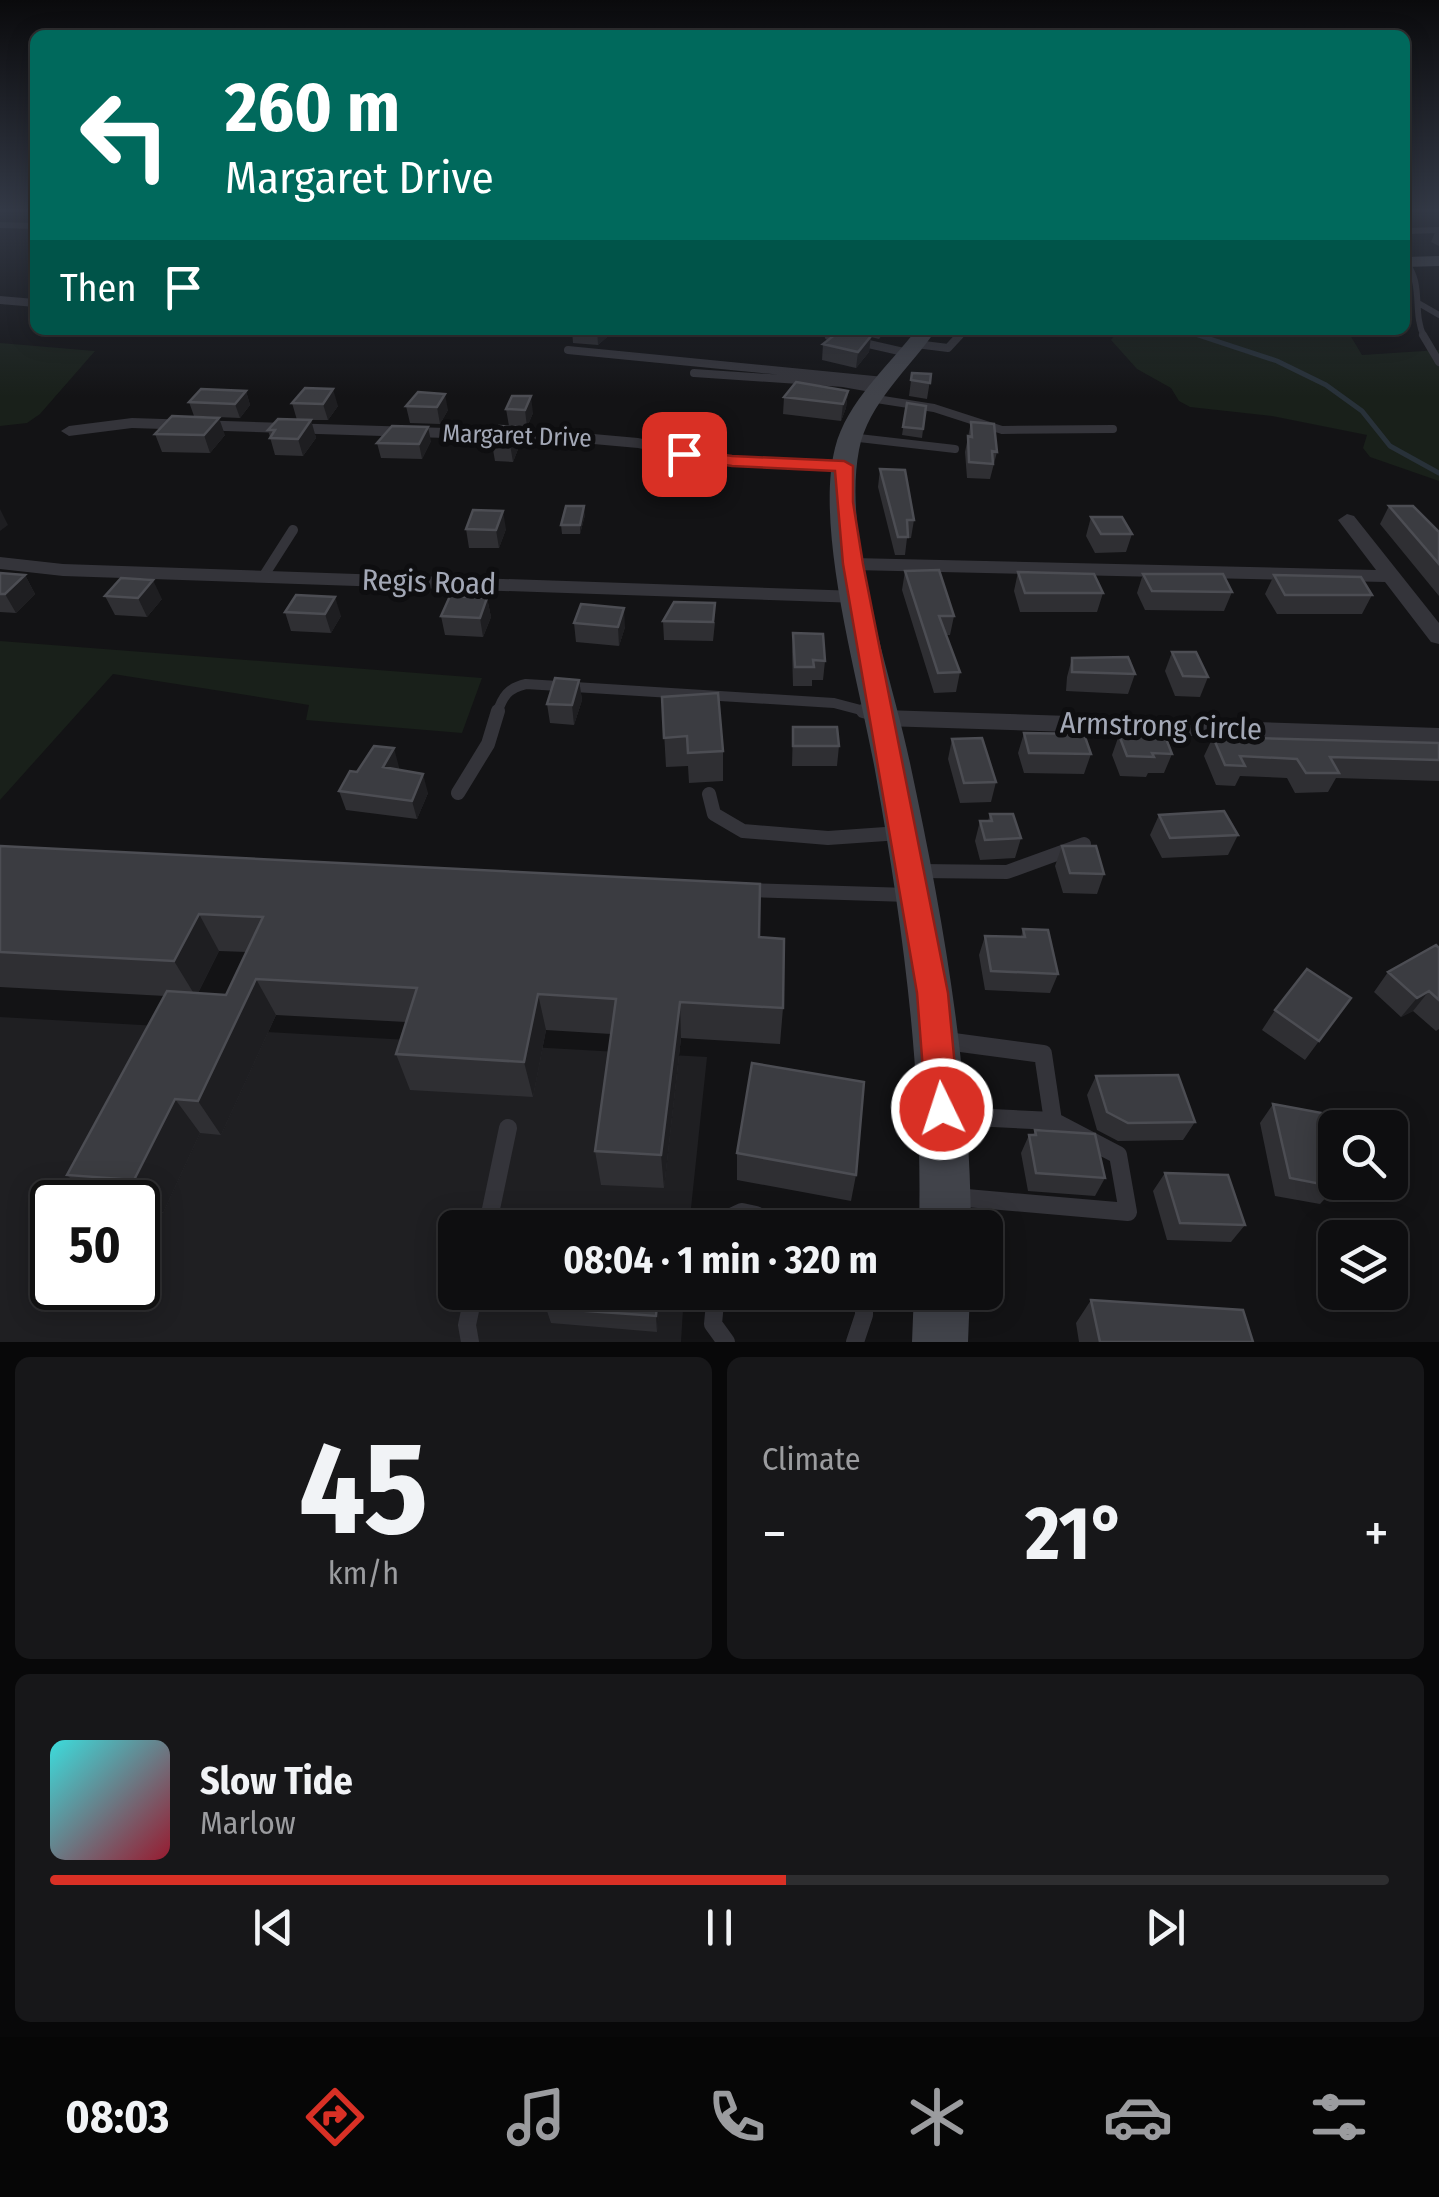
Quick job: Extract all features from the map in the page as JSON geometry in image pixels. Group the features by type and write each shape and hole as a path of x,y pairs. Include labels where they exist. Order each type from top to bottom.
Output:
{"main road":[{"path":"897,366 847,452 844,502 914,883 938,1040 945,1210"},
{"path":"940,1342 941,1310"}],"street":[{"path":"0,300 30,302"},
{"name":"Margaret Drive","path":"69,431 132,423 572,437 638,443 720,460 847,452"},
{"path":"1347,520 1439,637"},
{"name":"Regis Road","path":"0,563 63,570 263,577 856,581"},
{"path":"856,581 1391,576"},
{"name":"Armstrong Circle","path":"883,718 1439,736"}],"lane":[{"path":"1413,272 1420,304 1418,320 1439,362"},
{"path":"1420,304 1439,315"},
{"path":"829,335 827,338 897,366 928,406 1002,430 1113,429"},
{"path":"694,373 843,383 948,348 960,335"},
{"path":"568,350 897,366"},
{"path":"847,452 955,450"},
{"path":"263,577 293,530"},
{"path":"458,794 488,744 502,698 512,687 526,684 834,703 883,718"},
{"path":"709,794 714,814 743,831 828,838 904,832"},
{"path":"739,889 914,883 1032,866 1059,848 1084,844"},
{"path":"938,1040 1044,1054 1053,1120"},
{"path":"942,1116 1053,1120 1118,1155 1128,1212 1003,1212"},
{"path":"492,1210 508,1128"},
{"path":"470,1310 467,1325 470,1342"},
{"path":"714,1310 713,1324 726,1342"},
{"path":"855,1342 864,1310"}],"shaded area":[{"path":"1114,335 1350,335 1362,355 1439,350 1439,481 1370,457 1363,448 1367,435 1272,416 1190,407 1179,401 1171,388 1137,369 1111,340"},
{"path":"0,343 95,351 40,414 27,423 0,426"},
{"path":"0,641 482,678 462,733 306,720 309,705 113,674 0,800"},
{"path":"0,1017 707,1057 691,1210 438,1210 438,1310 683,1310 681,1342 0,1342"}],"building":[{"path":"835,335 871,336 858,352 823,344"},
{"path":"912,373 931,374 930,383 911,380"},
{"path":"796,382 848,391 843,404 784,397"},
{"path":"305,388 333,389 323,404 292,403"},
{"path":"201,389 246,391 235,404 189,402"},
{"path":"418,392 445,394 437,407 406,406"},
{"path":"512,396 531,396 525,410 506,409"},
{"path":"907,403 926,406 923,429 903,427"},
{"path":"172,416 219,418 204,435 155,434"},
{"path":"278,419 311,420 298,439 270,438 275,430 268,430"},
{"path":"971,422 994,424 997,452 992,451 993,464 969,462"},
{"path":"392,426 428,427 419,444 377,443"},
{"path":"499,426 517,427 510,444 492,444"},
{"path":"880,469 905,470 914,520 907,520 908,537 898,537"},
{"path":"566,506 584,506 580,525 561,525"},
{"path":"1389,506 1413,506 1439,532 1439,564"},
{"path":"473,510 503,511 496,530 466,529"},
{"path":"1091,517 1122,517 1132,534 1101,534"},
{"path":"939,570 954,616 939,616 960,672 938,673 905,571"},
{"path":"1018,572 1094,574 1103,593 1025,593"},
{"path":"0,573 25,575 5,594 0,594"},
{"path":"1143,574 1223,574 1232,592 1152,591"},
{"path":"1274,575 1361,577 1372,595 1285,595"},
{"path":"121,578 153,580 138,598 105,596"},
{"path":"296,595 335,597 325,614 285,612"},
{"path":"450,596 487,598 480,618 441,616"},
{"path":"674,602 715,603 713,622 663,621"},
{"path":"581,604 624,608 618,627 574,623"},
{"path":"793,633 823,634 825,661 813,660 814,667 795,667"},
{"path":"1172,652 1196,652 1208,677 1183,676"},
{"path":"1128,657 1135,674 1072,672 1072,658"},
{"path":"555,678 579,680 572,705 547,704"},
{"path":"718,693 723,751 688,753 687,736 664,738 662,697"},
{"path":"793,727 837,727 839,746 793,746"},
{"path":"1024,733 1084,734 1091,754 1029,753"},
{"path":"1119,735 1165,736 1172,754 1127,756"},
{"path":"1213,737 1439,743 1439,760 1330,757 1339,773 1306,773 1297,759 1240,756 1245,766 1225,765"},
{"path":"982,738 996,782 964,783 952,739"},
{"path":"374,746 394,748 383,767 423,774 412,801 339,791 350,771 357,772"},
{"path":"1224,811 1238,835 1170,838 1159,815"},
{"path":"990,814 1013,814 1021,838 985,840 980,821 992,821"},
{"path":"0,846 760,884 759,937 784,939 783,1008 680,1002 661,1155 595,1151 616,999 538,994 524,1062 396,1054 417,988 256,979 198,1101 175,1099 134,1180 67,1175 167,991 226,995 263,917 199,914 174,961 0,952"},
{"path":"1062,846 1096,846 1104,874 1070,873"},
{"path":"1023,929 1048,930 1058,974 991,971 985,936 1025,937"},
{"path":"1436,945 1439,1000 1429,991 1417,998 1388,972"},
{"path":"1307,969 1351,998 1319,1041 1275,1010"},
{"path":"752,1063 864,1082 856,1175 737,1153"},
{"path":"1178,1075 1195,1122 1128,1123 1107,1112 1096,1076"},
{"path":"1273,1104 1318,1112 1318,1183 1290,1178"},
{"path":"1035,1130 1095,1134 1105,1178 1036,1173 1029,1135 1036,1135"},
{"path":"1165,1173 1228,1175 1245,1225 1180,1223"},
{"path":"1091,1300 1243,1310 1253,1342 1100,1342"},
{"path":"574,1310 656,1310 656,1316"}],"waterway":[{"path":"1198,335 1277,361 1326,385 1362,411 1390,446 1439,473"},
{"path":"1200,335 1206,337"}],"route":[{"path":"684,454 732,461 844,466 844,502 853,564 932,993 942,1109"}]}
